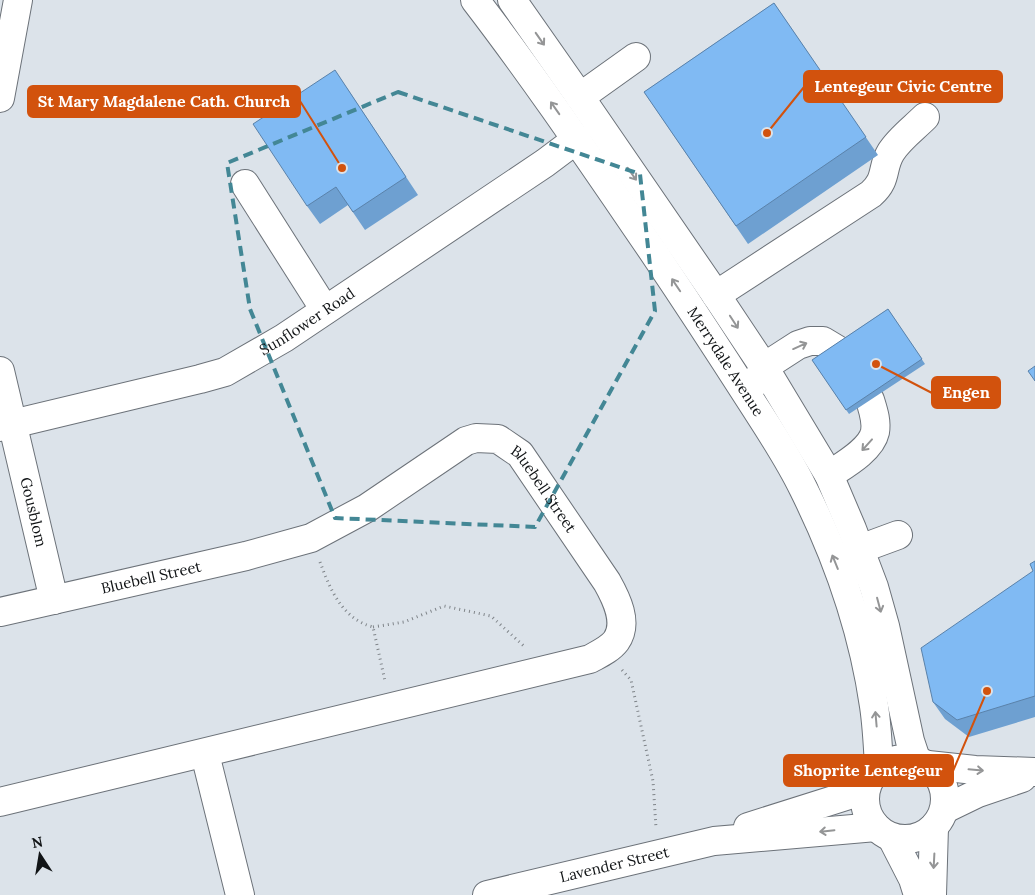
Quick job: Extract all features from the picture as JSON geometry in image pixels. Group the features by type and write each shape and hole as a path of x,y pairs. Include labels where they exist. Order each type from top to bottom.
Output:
{"street":[{"path":"0,98 18,0"},
{"name":"Merrydale Avenue","path":"475,0 522,61 577,139 707,333 777,441 803,487 821,525 849,598 866,658 874,706 872,779"},
{"name":"Merrydale Avenue","path":"512,0 716,295 764,367 829,475 874,587 885,626 908,732 922,762"},
{"path":"580,96 636,57"},
{"path":"716,295 871,194 880,186 891,152 925,117"},
{"name":"Sunflower Road","path":"6,425 225,372 284,338 545,163 577,139"},
{"path":"245,184 325,310"},
{"path":"750,400 764,367 798,345 810,341 823,341 838,350"},
{"name":"Gousblom","path":"0,371 6,425 54,600"},
{"path":"829,475 857,456 872,440 876,431 875,416 870,400"},
{"name":"Bluebell Street","path":"0,612 246,556 311,538 367,508 466,441 476,438 498,439 520,454 607,582 617,599 621,613 620,631 616,641 590,659 0,802"},
{"path":"860,549 898,535"},
{"path":"204,754 240,895"},
{"path":"918,895 913,880 884,832 868,816 865,803 872,779 890,761 903,758 975,770 1035,772"},
{"path":"922,762 938,773 946,797 940,818 932,895"},
{"path":"884,832 914,838 924,834 940,818 978,793 1035,772"},
{"name":"Lavender Street","path":"503,893 714,841 872,779"},
{"name":"Lavender Street","path":"714,841 884,832"}],"path":[{"path":"311,538 336,600 349,615 362,624 373,627 404,622 444,606 491,616 524,644 540,672"},
{"path":"373,627 391,708"},
{"path":"605,650 631,680 653,781 657,855"}],"highlighted area":[{"path":"398,92 640,174 655,311 535,527 335,518 250,309 227,163"}],"building":[{"path":"774,3 866,137 736,226 644,92"},
{"path":"335,70 406,177 353,212 336,187 307,206 253,124"},
{"path":"888,309 922,359 846,410 812,360"},
{"path":"1035,366 1035,381 1028,371"},
{"path":"1035,561 1035,696 957,720 933,702 921,648 1033,571 1030,564"}],"place":[{"name":"Lentegeur Civic Centre","path":"767,133"},
{"name":"St Mary Magdalene Cath. Church","path":"342,168"},
{"name":"Engen","path":"876,364"},
{"name":"Shoprite Lentegeur","path":"987,691"}]}
